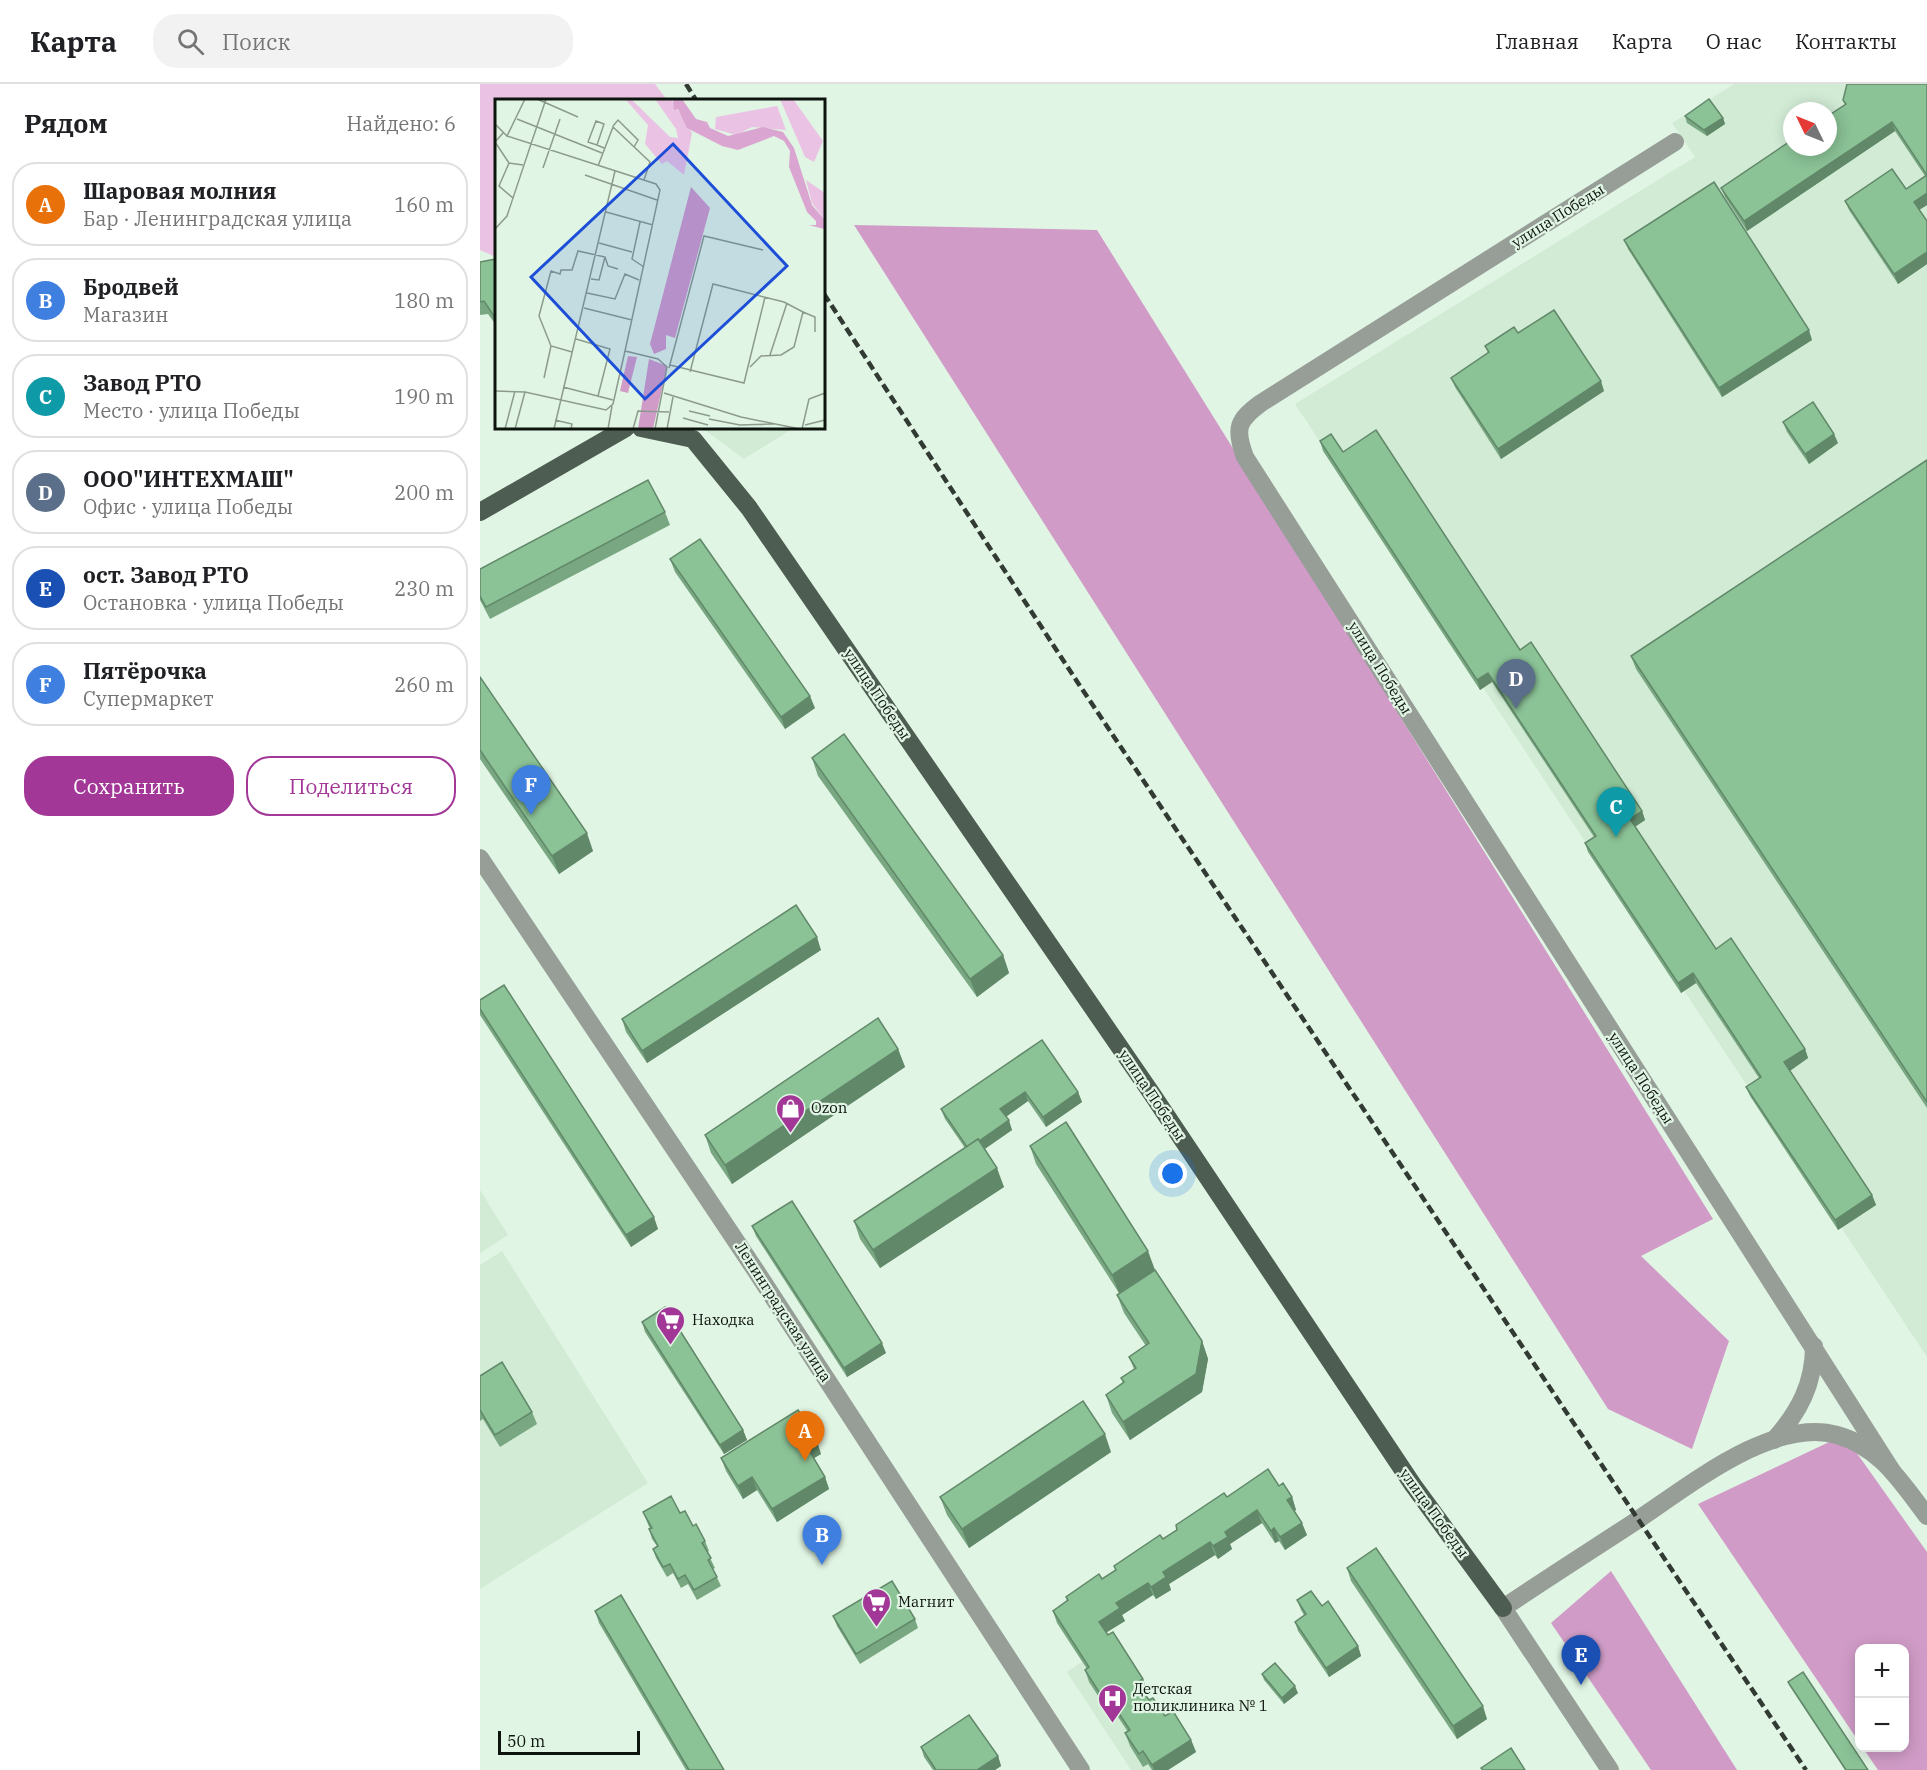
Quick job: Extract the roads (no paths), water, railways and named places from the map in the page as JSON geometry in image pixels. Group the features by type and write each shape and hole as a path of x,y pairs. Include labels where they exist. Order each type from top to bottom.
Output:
{"main road":[{"path":"480,512 624,429"},
{"name":"улица Победы","path":"645,429 693,439 762,527 1152,1094 1413,1485 1503,1608"}],"street":[{"name":"улица Победы","path":"1675,142 1262,403 1243,417 1238,435 1245,457 1892,1470 1927,1516"},
{"name":"Ленинградская улица","path":"480,858 756,1271 1081,1770"},
{"name":"улица Победы","path":"1773,1441 1789,1423 1801,1404 1813,1366 1814,1346"},
{"name":"улица Победы","path":"1610,1770 1503,1608 1708,1472 1728,1460 1773,1441 1800,1432 1813,1431 1837,1435 1873,1451 1892,1470"}],"railway":[{"path":"686,84 695,99"},
{"path":"825,296 1078,683 1806,1770"}],"place":[{"name":"ООО\"ИНТЕХМАШ\"","path":"1516,709"},
{"name":"Пятёрочка","path":"531,815"},
{"name":"Завод РТО","path":"1616,837"},
{"name":"Ozon","path":"790,1134"},
{"name":"Находка","path":"671,1346"},
{"name":"Шаровая молния","path":"805,1461"},
{"name":"Бродвей","path":"822,1565"},
{"name":"Магнит","path":"877,1628"},
{"name":"ост. Завод РТО","path":"1581,1685"},
{"name":"Детская поликлиника № 1","path":"1112,1724"}]}
